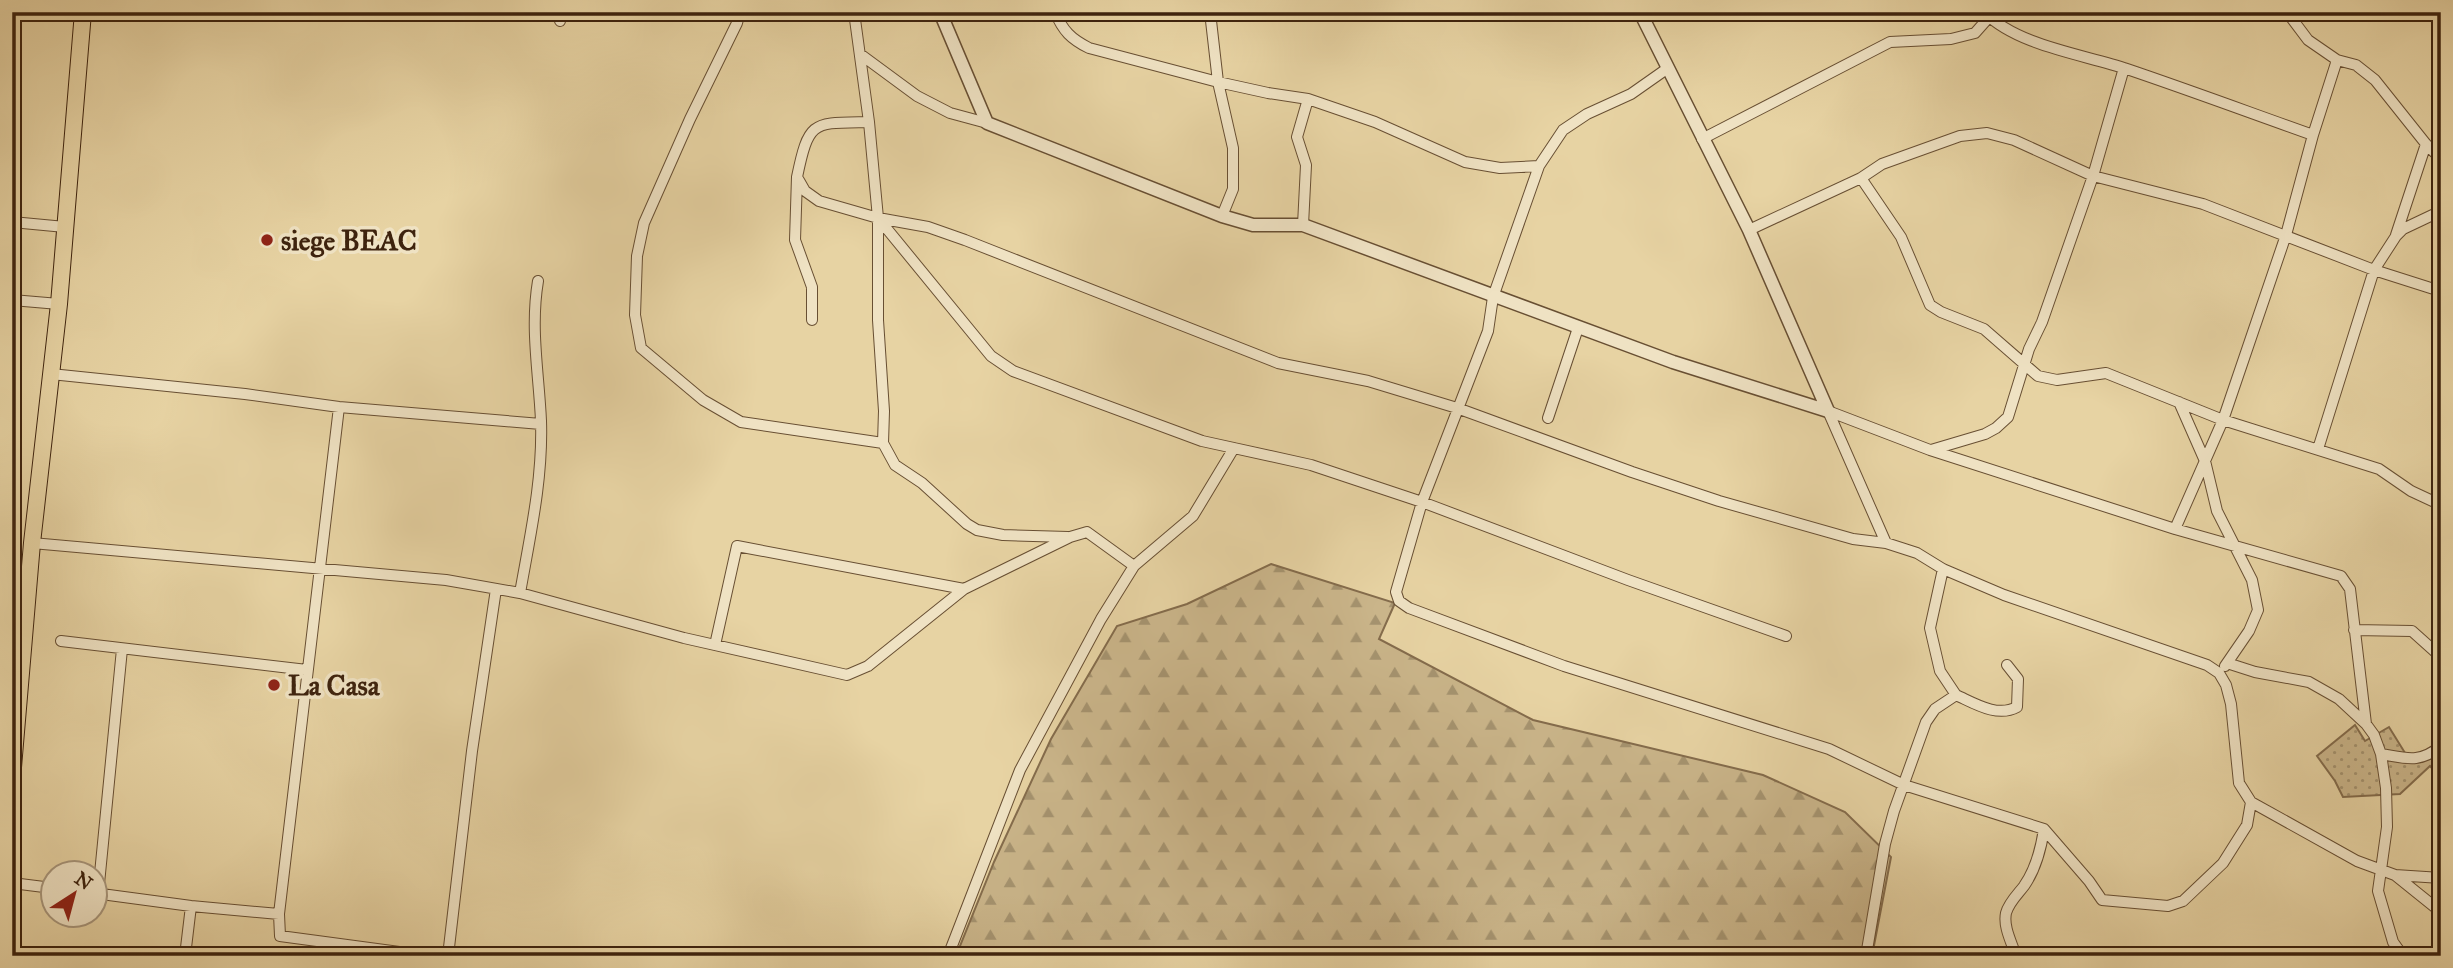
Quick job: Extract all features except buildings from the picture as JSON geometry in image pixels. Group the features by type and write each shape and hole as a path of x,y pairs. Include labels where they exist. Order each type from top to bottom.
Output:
{"main road":[{"path":"12,779 32,543 59,304 83,12"}],"street":[{"path":"740,12 643,223 637,256 635,315 641,348 703,400 741,422 883,443"},
{"path":"854,12 869,122 878,218 878,320 884,411 883,443 895,465 977,530 1003,535 1070,537"},
{"path":"940,12 987,123"},
{"path":"1055,12 1061,28 1072,39 1089,48 1218,82 1308,99 1375,122 1465,162 1500,168 1539,166"},
{"path":"1210,12 1218,82 1233,148 1233,189 1222,216"},
{"path":"1655,12 1640,13 1749,230 1886,543"},
{"path":"2287,12 2308,40 2337,60 2356,65 2375,80 2441,159"},
{"path":"1702,139 1890,42 1951,39 1975,33 1989,14 2013,32 2313,135"},
{"path":"860,54 917,96 950,113 987,123 1222,216 1252,225 1303,225 1578,328 1673,362 1828,411 1930,450 2175,530 2341,576 2350,589 2366,724"},
{"path":"2175,530 2223,420 2286,235 2337,60"},
{"path":"1668,68 1631,94 1587,114 1563,130 1539,166 1493,297 1488,331 1422,502 1396,592 1399,601 1409,608 1564,666 1829,750 1904,785 2044,829 2102,900 2168,906 2183,901 2223,863 2247,825 2251,802"},
{"path":"1930,450 1985,434 2008,416 2031,344 2042,321 2093,176 2124,68"},
{"path":"1303,225 1306,165 1297,137 1308,99"},
{"path":"812,320 812,287 795,240 797,177 804,144 816,128 826,123 869,122"},
{"path":"1749,230 1861,178 1882,164 1960,136 1987,133 2014,140 2093,176 2203,204 2374,270 2440,290"},
{"path":"2396,236 2426,144"},
{"path":"797,177 805,191 820,201 878,218 928,227 965,240 1278,363 1368,381 1457,408 1719,501 1853,539 1886,543 1917,553 1943,569 2004,595 2207,665 2219,673 2226,685 2231,704 2239,783 2251,802 2357,861 2395,875 2441,912"},
{"path":"1861,178 1900,237 1930,305 1941,313 1984,329 2038,376 2057,380 2106,373 2223,420 2379,469 2411,491 2441,505"},
{"path":"2318,450 2374,270 2403,229 2441,211"},
{"path":"878,218 1000,364 1202,440 1311,466 1422,502 1786,636"},
{"path":"12,222 65,227"},
{"path":"520,593 537,499 541,424 533,310 538,281"},
{"path":"12,300 59,304"},
{"path":"1548,418 1578,328"},
{"path":"51,374 245,394 339,407 541,424"},
{"path":"2179,402 2205,461 2217,511 2252,580 2258,610 2249,631 2219,673"},
{"path":"339,407 279,914 280,936 429,956"},
{"path":"948,956 1020,770 1101,619 1134,566 1193,516 1234,448"},
{"path":"32,543 446,580 520,593 715,645 847,675 868,666 964,589 1070,537 1087,532 1134,566"},
{"path":"715,645 737,546 964,589"},
{"path":"1943,569 1930,628 1940,671 1955,695 1998,712 2017,707 2018,679 2007,665"},
{"path":"448,956 472,751 496,589"},
{"path":"2354,630 2412,631 2441,657"},
{"path":"61,641 307,670"},
{"path":"100,860 122,649"},
{"path":"2227,663 2255,672 2309,682 2339,699 2374,735 2381,754 2386,788 2387,827 2378,891 2393,942 2403,956"},
{"path":"1866,956 1885,844 1904,785 1926,722 1935,709 1955,695"},
{"path":"2381,754 2414,760 2441,746"},
{"path":"2016,956 2006,924 2006,913 2040,854 2044,829"},
{"path":"2395,875 2441,878"},
{"path":"12,883 38,886"},
{"path":"108,895 279,914"},
{"path":"185,956 191,906"}],"green space":[{"path":"1271,564 1395,603 1379,639 1533,720 1763,775 1845,812 1891,857 1872,956 956,956 994,862 1051,739 1117,626 1187,604"},
{"path":"2355,725 2365,741 2389,727 2410,761 2441,742 2441,778 2430,766 2400,794 2343,797 2317,756"}],"place":[{"name":"siege BEAC","path":"267,240"},
{"name":"La Casa","path":"274,685"}]}
